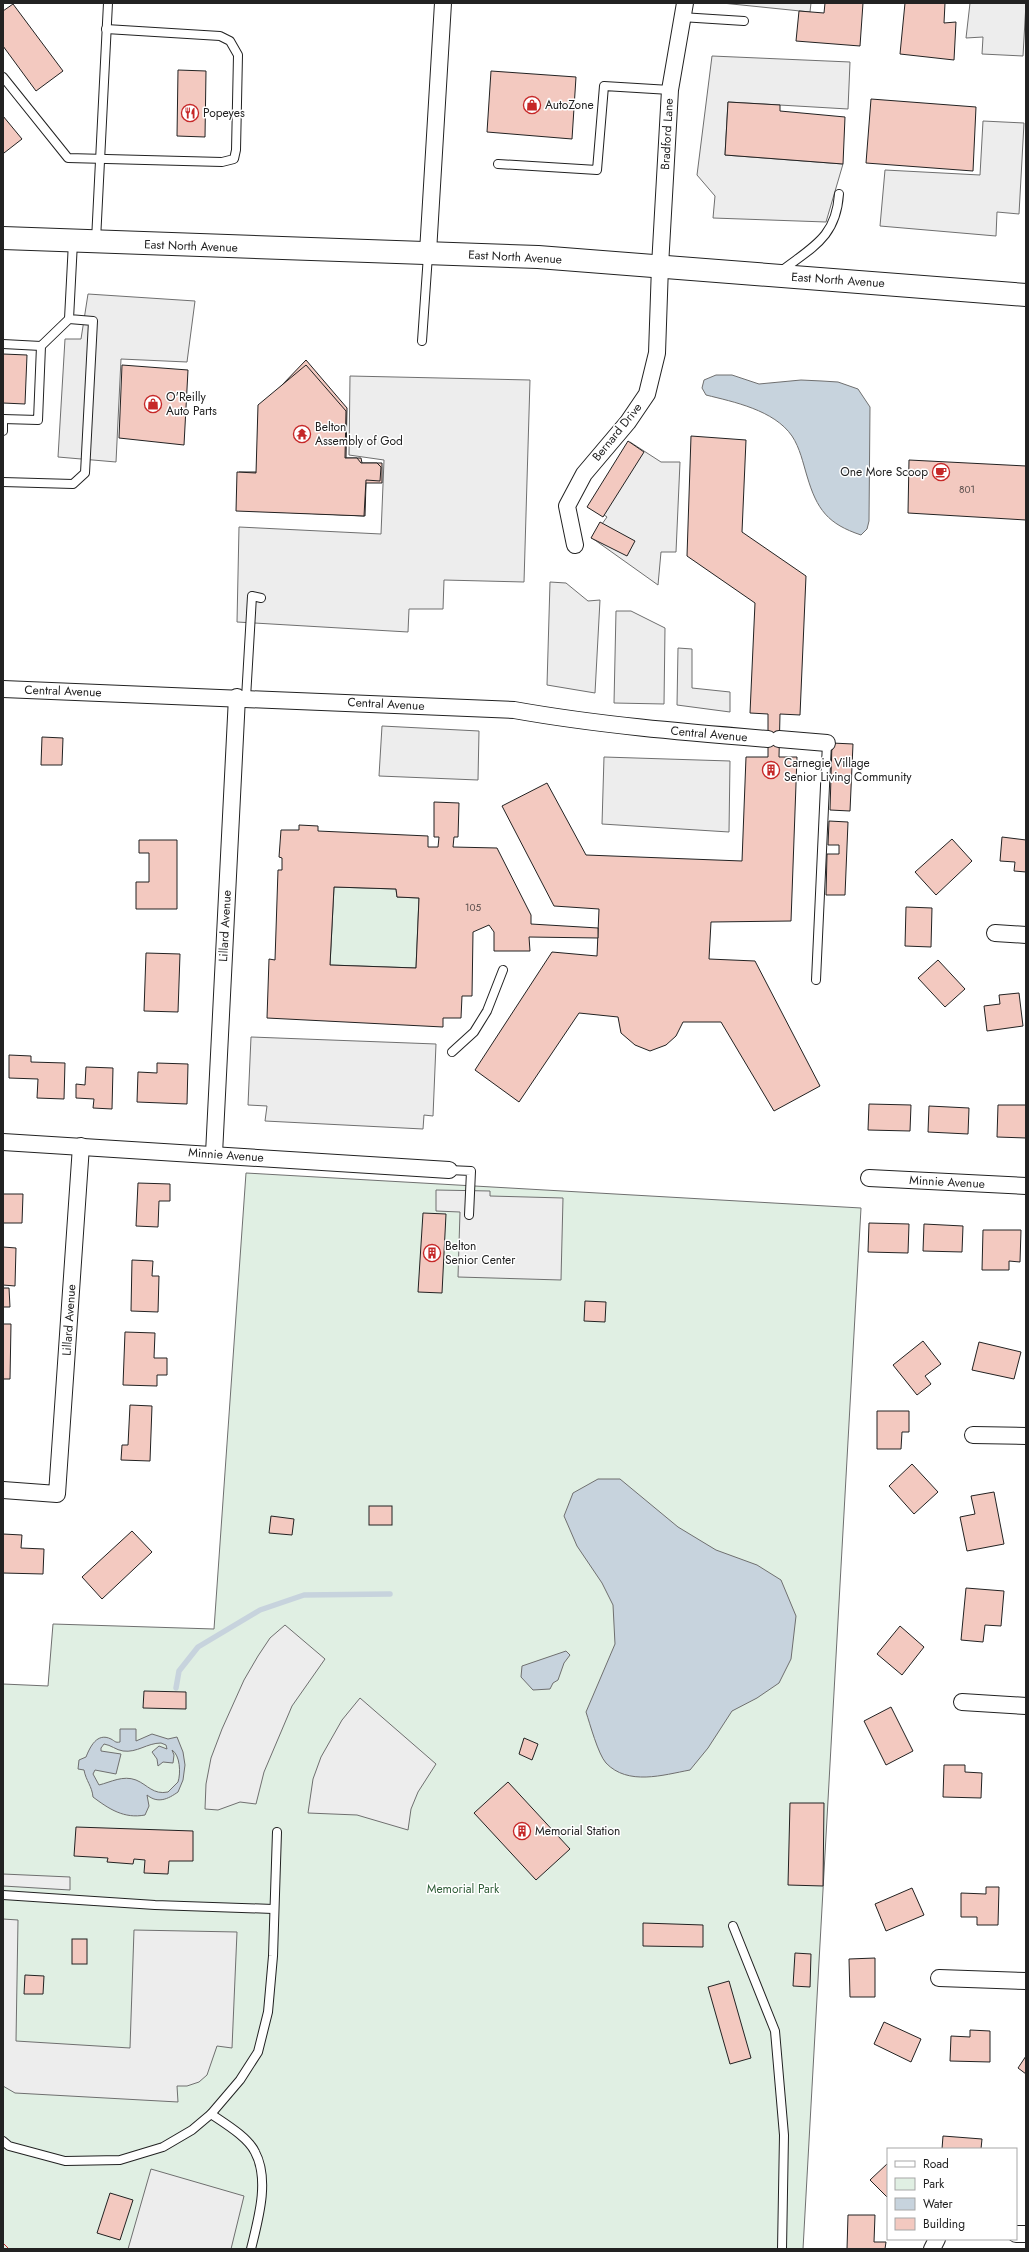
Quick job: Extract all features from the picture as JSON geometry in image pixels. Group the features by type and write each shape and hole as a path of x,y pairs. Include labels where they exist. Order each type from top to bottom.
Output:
{"main road":[{"name":"East North Avenue","path":"3,238 96,243 428,252 538,257 1026,295"}],"street":[{"path":"428,252 443,3"},
{"name":"Bradford Lane","path":"660,266 670,90 683,10"},
{"name":"Bernard Drive","path":"575,545 567,506 584,474 628,422 647,394 657,353 660,266"},
{"name":"Central Avenue","path":"3,689 242,697 514,710 570,720 638,728 827,743"},
{"name":"Lillard Avenue","path":"214,1154 242,697"},
{"path":"995,933 1026,935"},
{"name":"Minnie Avenue","path":"3,1142 214,1154 449,1170"},
{"name":"Lillard Avenue","path":"3,1490 57,1494 81,1146"},
{"name":"Minnie Avenue","path":"869,1178 1026,1186"},
{"path":"973,1435 1026,1436"},
{"path":"962,1702 1026,1706"},
{"path":"938,1978 1026,1981"},
{"path":"932,2249 936,2240"}],"lane":[{"path":"96,243 108,3"},
{"path":"683,10 744,21"},
{"path":"3,77 68,158 222,162 234,159 236,150 238,55 230,41 220,36 106,29"},
{"path":"498,164 597,170 604,86 670,90"},
{"path":"776,275 825,237 834,223 838,210 839,194"},
{"path":"3,431 3,419 38,420 41,346 69,320 73,241"},
{"path":"422,341 428,252"},
{"path":"3,482 73,484 85,473 93,321 69,320"},
{"path":"3,344 41,346"},
{"path":"242,697 252,596 261,598"},
{"path":"816,980 827,743"},
{"path":"452,1052 474,1032 487,1011 503,970"},
{"path":"449,1170 471,1171 469,1215"},
{"path":"3,2142 9,2146 65,2160 120,2160 163,2147 192,2130 211,2114 240,2080 258,2052 268,2012 273,1956 273,1909 277,1832"},
{"path":"3,1895 155,1905 273,1909"},
{"path":"733,1926 775,2031 784,2135 782,2249"},
{"path":"211,2114 238,2134 255,2151 262,2177 258,2219 251,2249"}],"green space":[{"path":"334,887 396,889 397,897 419,898 416,968 330,965"},
{"name":"Memorial Park","path":"246,1173 861,1208 803,2249 3,2249 3,1684 48,1686 53,1624 214,1629"}],"shaded area":[{"path":"722,3 811,3 810,12"},
{"path":"970,3 1026,3 1023,56 982,54 983,37 966,38"},
{"path":"712,56 850,62 848,109 728,102 725,155 843,164 826,222 713,218 715,196 697,175"},
{"path":"983,121 1024,123 1019,214 997,212 996,236 880,226 885,170 980,175"},
{"path":"88,294 195,301 187,362 121,359 116,462 58,457 65,339 81,339"},
{"path":"350,376 530,380 524,582 444,580 443,609 409,609 408,632 237,622 239,527 381,534 384,460 349,455"},
{"path":"630,442 661,462 680,462 676,552 661,552 658,585 592,538 607,517 590,505"},
{"path":"550,582 566,583 588,601 600,600 595,693 547,685"},
{"path":"616,611 631,611 665,628 664,704 614,703"},
{"path":"678,648 692,649 692,688 730,692 730,712 677,705"},
{"path":"382,726 479,731 478,780 379,776"},
{"path":"604,757 730,761 729,832 602,824"},
{"path":"251,1037 436,1044 433,1116 424,1115 423,1129 265,1121 267,1106 248,1105"},
{"path":"436,1190 490,1191 490,1196 563,1198 561,1280 458,1277 460,1212 436,1211"},
{"path":"285,1625 325,1659 292,1706 264,1772 256,1804 240,1802 218,1810 205,1809 206,1784 211,1758 222,1729 244,1680 258,1656 270,1638"},
{"path":"360,1698 436,1764 418,1792 411,1809 408,1830 357,1815 308,1813 313,1779 321,1757 342,1720"},
{"path":"3,1874 70,1877 70,1890 3,1886"},
{"path":"3,1919 18,1920 16,2041 130,2048 134,1930 237,1932 232,2048 217,2046 207,2075 199,2082 187,2086 177,2086 178,2102 15,2093 3,2086"},
{"path":"151,2169 244,2196 231,2249 128,2249"}],"water":[{"path":"716,375 732,375 759,384 801,380 838,382 858,389 870,407 869,521 867,529 861,535 840,526 825,514 820,507 811,488 797,445 792,436 784,427 764,413 753,408 706,395 702,388 704,380"},
{"path":"598,1479 620,1479 678,1527 716,1550 757,1565 781,1580 796,1616 791,1659 779,1683 757,1698 732,1711 708,1748 690,1770 646,1777 635,1777 625,1774 615,1770 606,1763 600,1753 592,1731 586,1712 615,1644 613,1605 602,1583 577,1546 564,1516 573,1493"},
{"path":"566,1651 570,1655 564,1663 558,1680 553,1683 550,1689 533,1690 521,1677 522,1666"},
{"path":"120,1729 136,1729 136,1741 152,1734 168,1739 177,1737 183,1752 185,1765 183,1780 178,1792 163,1800 151,1798 147,1795 149,1806 145,1815 130,1816 117,1812 93,1797 84,1770 78,1769 79,1760 86,1757 92,1745 98,1739 106,1737 116,1742 120,1742","holes":["156,1743 166,1745 167,1749 159,1746 152,1752 157,1759 158,1766 163,1762 173,1763 174,1755 172,1750 177,1756 180,1769 179,1778 178,1782 168,1792 163,1793 154,1791 136,1780 126,1778 99,1785 93,1774 95,1770 116,1774 121,1754 101,1751 104,1744 120,1750 128,1751 133,1751"]}],"building":[{"path":"825,3 863,3 860,46 796,41 799,11 824,13"},
{"path":"905,3 945,3 944,23 956,22 954,60 900,54"},
{"path":"13,4 63,71 36,91 3,46 3,11"},
{"path":"178,70 206,71 205,137 177,136"},
{"name":"AutoZone","path":"491,71 576,77 572,139 487,132"},
{"path":"871,99 976,107 973,171 866,163"},
{"path":"728,102 780,105 780,111 845,117 843,164 725,155"},
{"path":"3,116 22,139 4,153 3,151"},
{"path":"3,354 27,355 25,404 3,403"},
{"name":"Belton Assembly of God","path":"306,360 347,408 346,458 361,458 362,463 382,463 382,483 366,483 365,516 237,510 239,472 257,472 259,409"},
{"name":"O'Reilly Auto Parts","path":"122,365 188,370 184,445 119,438"},
{"name":"Belton Assembly of God","path":"306,365 346,411 345,458 357,458 361,463 377,463 381,467 380,481 366,480 364,516 236,511 237,472 256,473 258,405"},
{"name":"Carnegie Village Senior Living Community","path":"691,436 746,440 742,532 806,576 800,715 780,714 779,757 797,757 791,921 711,922 709,959 755,961 820,1086 774,1111 721,1022 683,1022 676,1036 666,1045 650,1051 635,1045 621,1033 618,1017 579,1013 519,1102 475,1070 552,952 597,956 599,909 554,906 502,806 547,783 586,855 742,861 746,757 768,757 768,714 750,713 755,603 687,556"},
{"path":"628,441 644,452 603,517 587,507"},
{"path":"909,460 1026,466 1026,520 908,513"},
{"path":"600,522 635,541 627,556 591,538"},
{"path":"42,737 63,738 62,765 41,765"},
{"path":"832,743 853,744 850,811 830,810"},
{"path":"434,802 459,803 458,837 454,837 453,847 497,848 531,915 531,924 598,928 598,938 529,937 530,951 494,951 494,932 489,925 473,932 472,996 462,996 461,1018 443,1018 443,1027 267,1018 269,959 275,960 278,870 282,870 282,858 279,857 281,830 299,830 299,825 318,826 318,831 428,836 428,847 438,847 439,837 434,837","holes":["334,887 396,889 397,897 419,898 416,968 330,965"]},
{"path":"829,821 848,822 845,895 826,895 827,854 839,854 839,845 828,845"},
{"path":"1002,837 1026,840 1026,872 1014,871 1015,862 1000,861"},
{"path":"952,839 972,861 936,895 915,872"},
{"path":"139,840 177,840 177,909 136,909 136,882 149,882 149,853 139,853"},
{"path":"906,907 932,908 931,947 905,946"},
{"path":"146,953 180,954 178,1012 144,1011"},
{"path":"938,960 965,989 945,1007 918,978"},
{"path":"1019,993 1023,1026 987,1031 984,1006 1000,1004 999,995"},
{"path":"9,1055 31,1056 31,1062 65,1063 64,1099 37,1098 38,1079 9,1078"},
{"path":"157,1063 188,1064 187,1104 137,1102 138,1072 157,1073"},
{"path":"86,1067 113,1068 112,1109 93,1108 94,1099 76,1098 76,1084 85,1085"},
{"path":"869,1104 911,1105 910,1131 868,1130"},
{"path":"998,1105 1026,1105 1026,1138 997,1137"},
{"path":"929,1106 969,1108 968,1134 928,1132"},
{"path":"138,1183 170,1184 170,1201 159,1201 158,1227 136,1226"},
{"path":"3,1194 23,1194 22,1223 3,1223"},
{"name":"Belton Senior Center","path":"423,1213 446,1214 442,1293 418,1292"},
{"path":"869,1223 909,1224 908,1253 868,1252"},
{"path":"924,1224 963,1226 962,1252 923,1251"},
{"path":"983,1230 1021,1230 1020,1262 1009,1261 1009,1270 982,1270"},
{"path":"3,1247 16,1248 15,1286 3,1285"},
{"path":"132,1260 153,1261 152,1276 159,1276 158,1312 131,1311"},
{"path":"3,1288 9,1288 10,1307 3,1307"},
{"path":"585,1301 606,1302 605,1322 584,1321"},
{"path":"3,1324 11,1324 10,1379 3,1379"},
{"path":"125,1332 155,1333 154,1358 167,1358 167,1375 157,1375 157,1386 123,1385"},
{"path":"923,1341 941,1364 925,1376 931,1384 917,1395 893,1365"},
{"path":"979,1342 1021,1352 1014,1379 972,1370"},
{"path":"130,1405 152,1406 150,1461 121,1460 122,1445 128,1445"},
{"path":"877,1411 909,1411 909,1432 902,1432 901,1449 877,1449"},
{"path":"912,1464 938,1492 914,1514 889,1486"},
{"path":"994,1492 1004,1544 967,1551 960,1517 975,1514 971,1496"},
{"path":"369,1506 392,1506 392,1525 369,1525"},
{"path":"271,1516 294,1519 292,1535 269,1533"},
{"path":"132,1531 152,1552 102,1599 82,1577"},
{"path":"3,1534 22,1535 21,1548 44,1549 43,1574 3,1573"},
{"path":"966,1588 1004,1591 1001,1626 985,1625 983,1642 961,1640"},
{"path":"900,1626 924,1647 902,1675 877,1654"},
{"path":"144,1691 186,1692 186,1709 143,1708"},
{"path":"891,1707 913,1751 886,1765 864,1721"},
{"path":"524,1738 538,1744 532,1760 519,1754"},
{"path":"944,1765 965,1765 965,1772 982,1773 981,1798 943,1797"},
{"name":"Memorial Station","path":"508,1782 570,1849 536,1880 474,1813"},
{"path":"790,1803 824,1803 823,1886 788,1885"},
{"path":"76,1827 193,1831 193,1861 169,1861 168,1874 144,1873 145,1860 134,1859 133,1864 107,1862 108,1858 74,1856"},
{"path":"986,1887 999,1887 998,1925 977,1925 977,1917 961,1917 961,1893 986,1894"},
{"path":"912,1888 924,1915 886,1931 875,1904"},
{"path":"643,1923 703,1925 703,1947 643,1946"},
{"path":"72,1939 87,1939 87,1964 72,1964"},
{"path":"795,1953 811,1954 810,1987 793,1986"},
{"path":"875,1958 875,1997 850,1997 849,1959"},
{"path":"25,1975 44,1976 43,1994 24,1994"},
{"path":"729,1981 751,2058 730,2064 708,1987"},
{"path":"884,2022 921,2039 911,2062 874,2044"},
{"path":"970,2030 990,2031 990,2062 950,2061 951,2036 970,2037"},
{"path":"1026,2056 1026,2074 1018,2068"},
{"path":"943,2136 982,2139 981,2148 942,2148"},
{"path":"887,2164 887,2197 870,2180"},
{"path":"110,2193 133,2200 120,2240 97,2233"},
{"path":"848,2215 875,2215 874,2242 886,2242 885,2249 847,2249"}],"waterway":[{"path":"176,1688 179,1671 198,1647 260,1610 304,1595 390,1594"}],"power":[{"path":"3,2243 9,2249"}],"place":[{"name":"AutoZone","path":"532,105"},
{"name":"Popeyes","path":"190,113"},
{"name":"O'Reilly Auto Parts","path":"153,404"},
{"name":"Belton Assembly of God","path":"302,434"},
{"name":"One More Scoop","path":"941,472"},
{"name":"Carnegie Village Senior Living Community","path":"771,770"},
{"name":"Belton Senior Center","path":"432,1253"},
{"name":"Memorial Station","path":"522,1831"}]}
